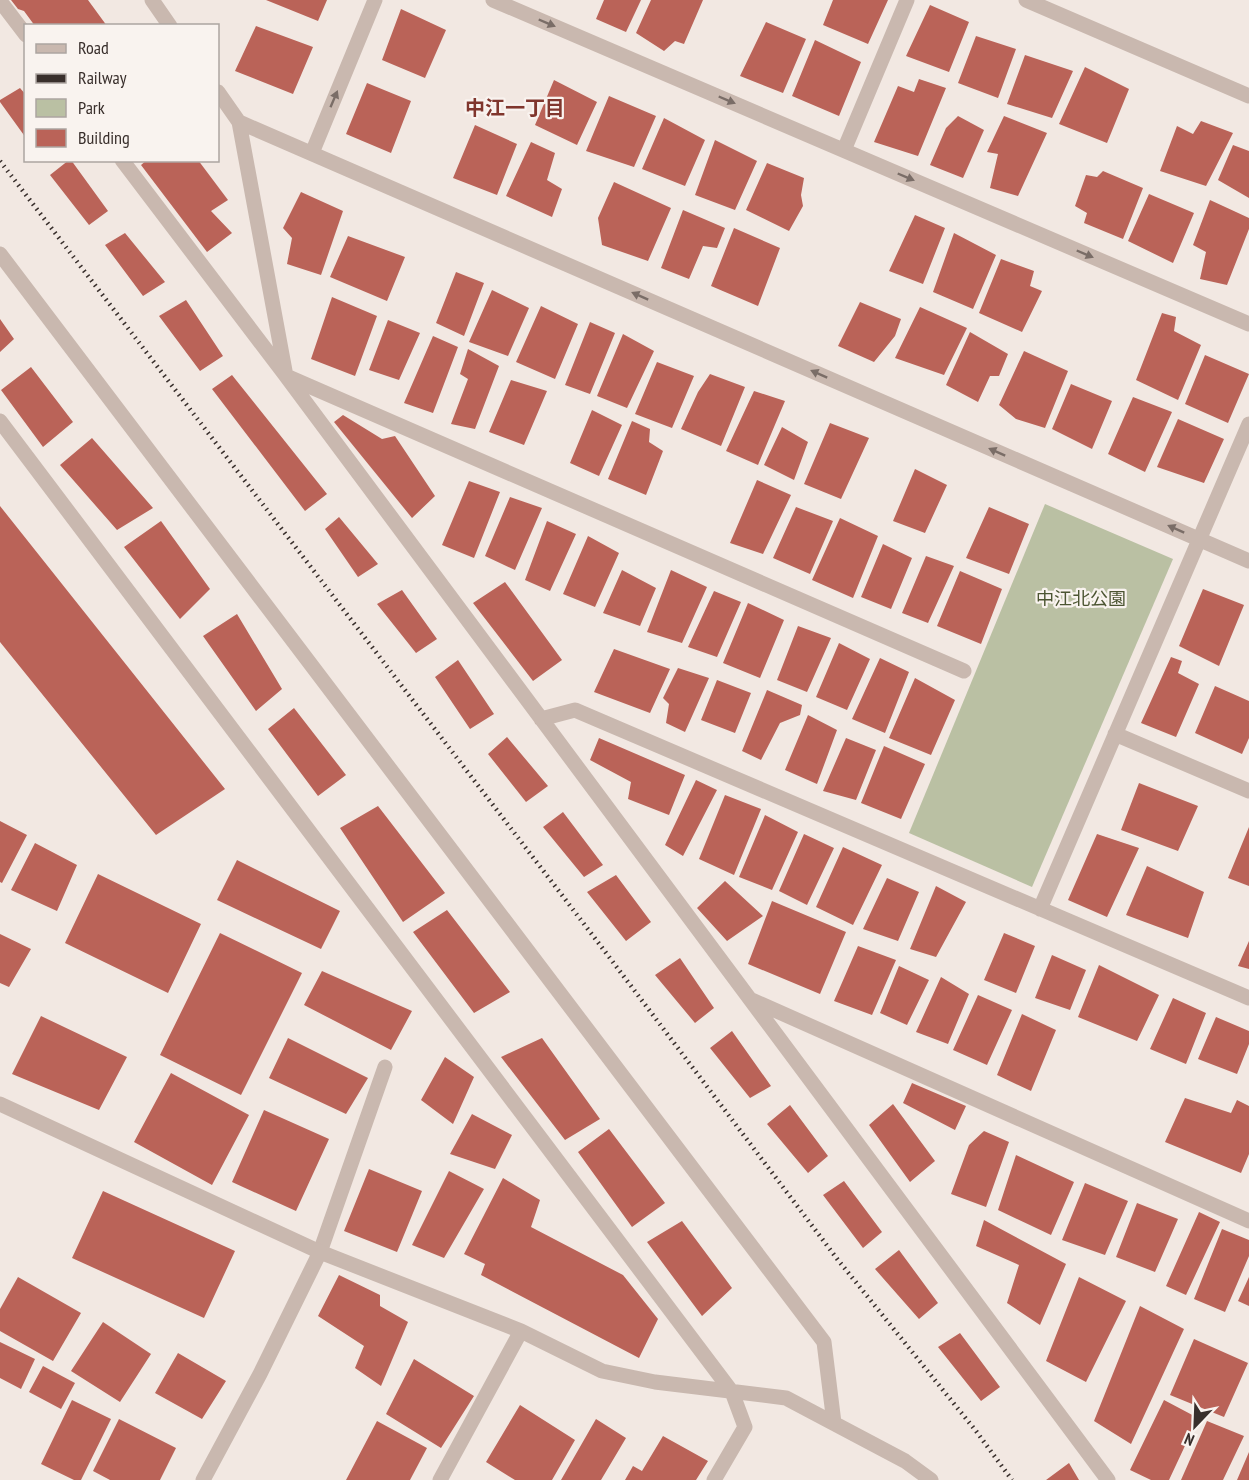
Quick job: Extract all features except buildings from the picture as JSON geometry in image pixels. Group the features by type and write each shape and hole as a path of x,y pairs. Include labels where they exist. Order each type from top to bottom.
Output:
{"street":[{"path":"152,0 169,24"},
{"path":"312,153 375,0"},
{"path":"494,0 1249,324"},
{"path":"844,150 907,0"},
{"path":"1026,0 1249,96"},
{"path":"0,2 24,32"},
{"path":"219,93 239,122 286,376"},
{"path":"239,122 1249,561"},
{"path":"124,162 286,376 1108,1480"},
{"path":"0,254 824,1342 834,1423"},
{"path":"286,376 964,671"},
{"path":"0,421 732,1392 745,1427 714,1480"},
{"path":"1040,909 1249,424"},
{"path":"541,718 575,710 1249,998"},
{"path":"1115,734 1249,791"},
{"path":"749,999 1249,1221"},
{"path":"203,1480 260,1374 320,1252 386,1067"},
{"path":"0,1104 320,1252 521,1331 602,1371 655,1382 786,1398 905,1461 931,1480"},
{"path":"440,1480 521,1331"}],"green space":[{"name":"中江北公園","path":"1045,504 1173,559 1032,887 909,833"}],"railway":[{"path":"0,161 594,937 838,1260 976,1431 1012,1480"}],"district":[{"name":"中江一丁目","path":"515,108"}]}
